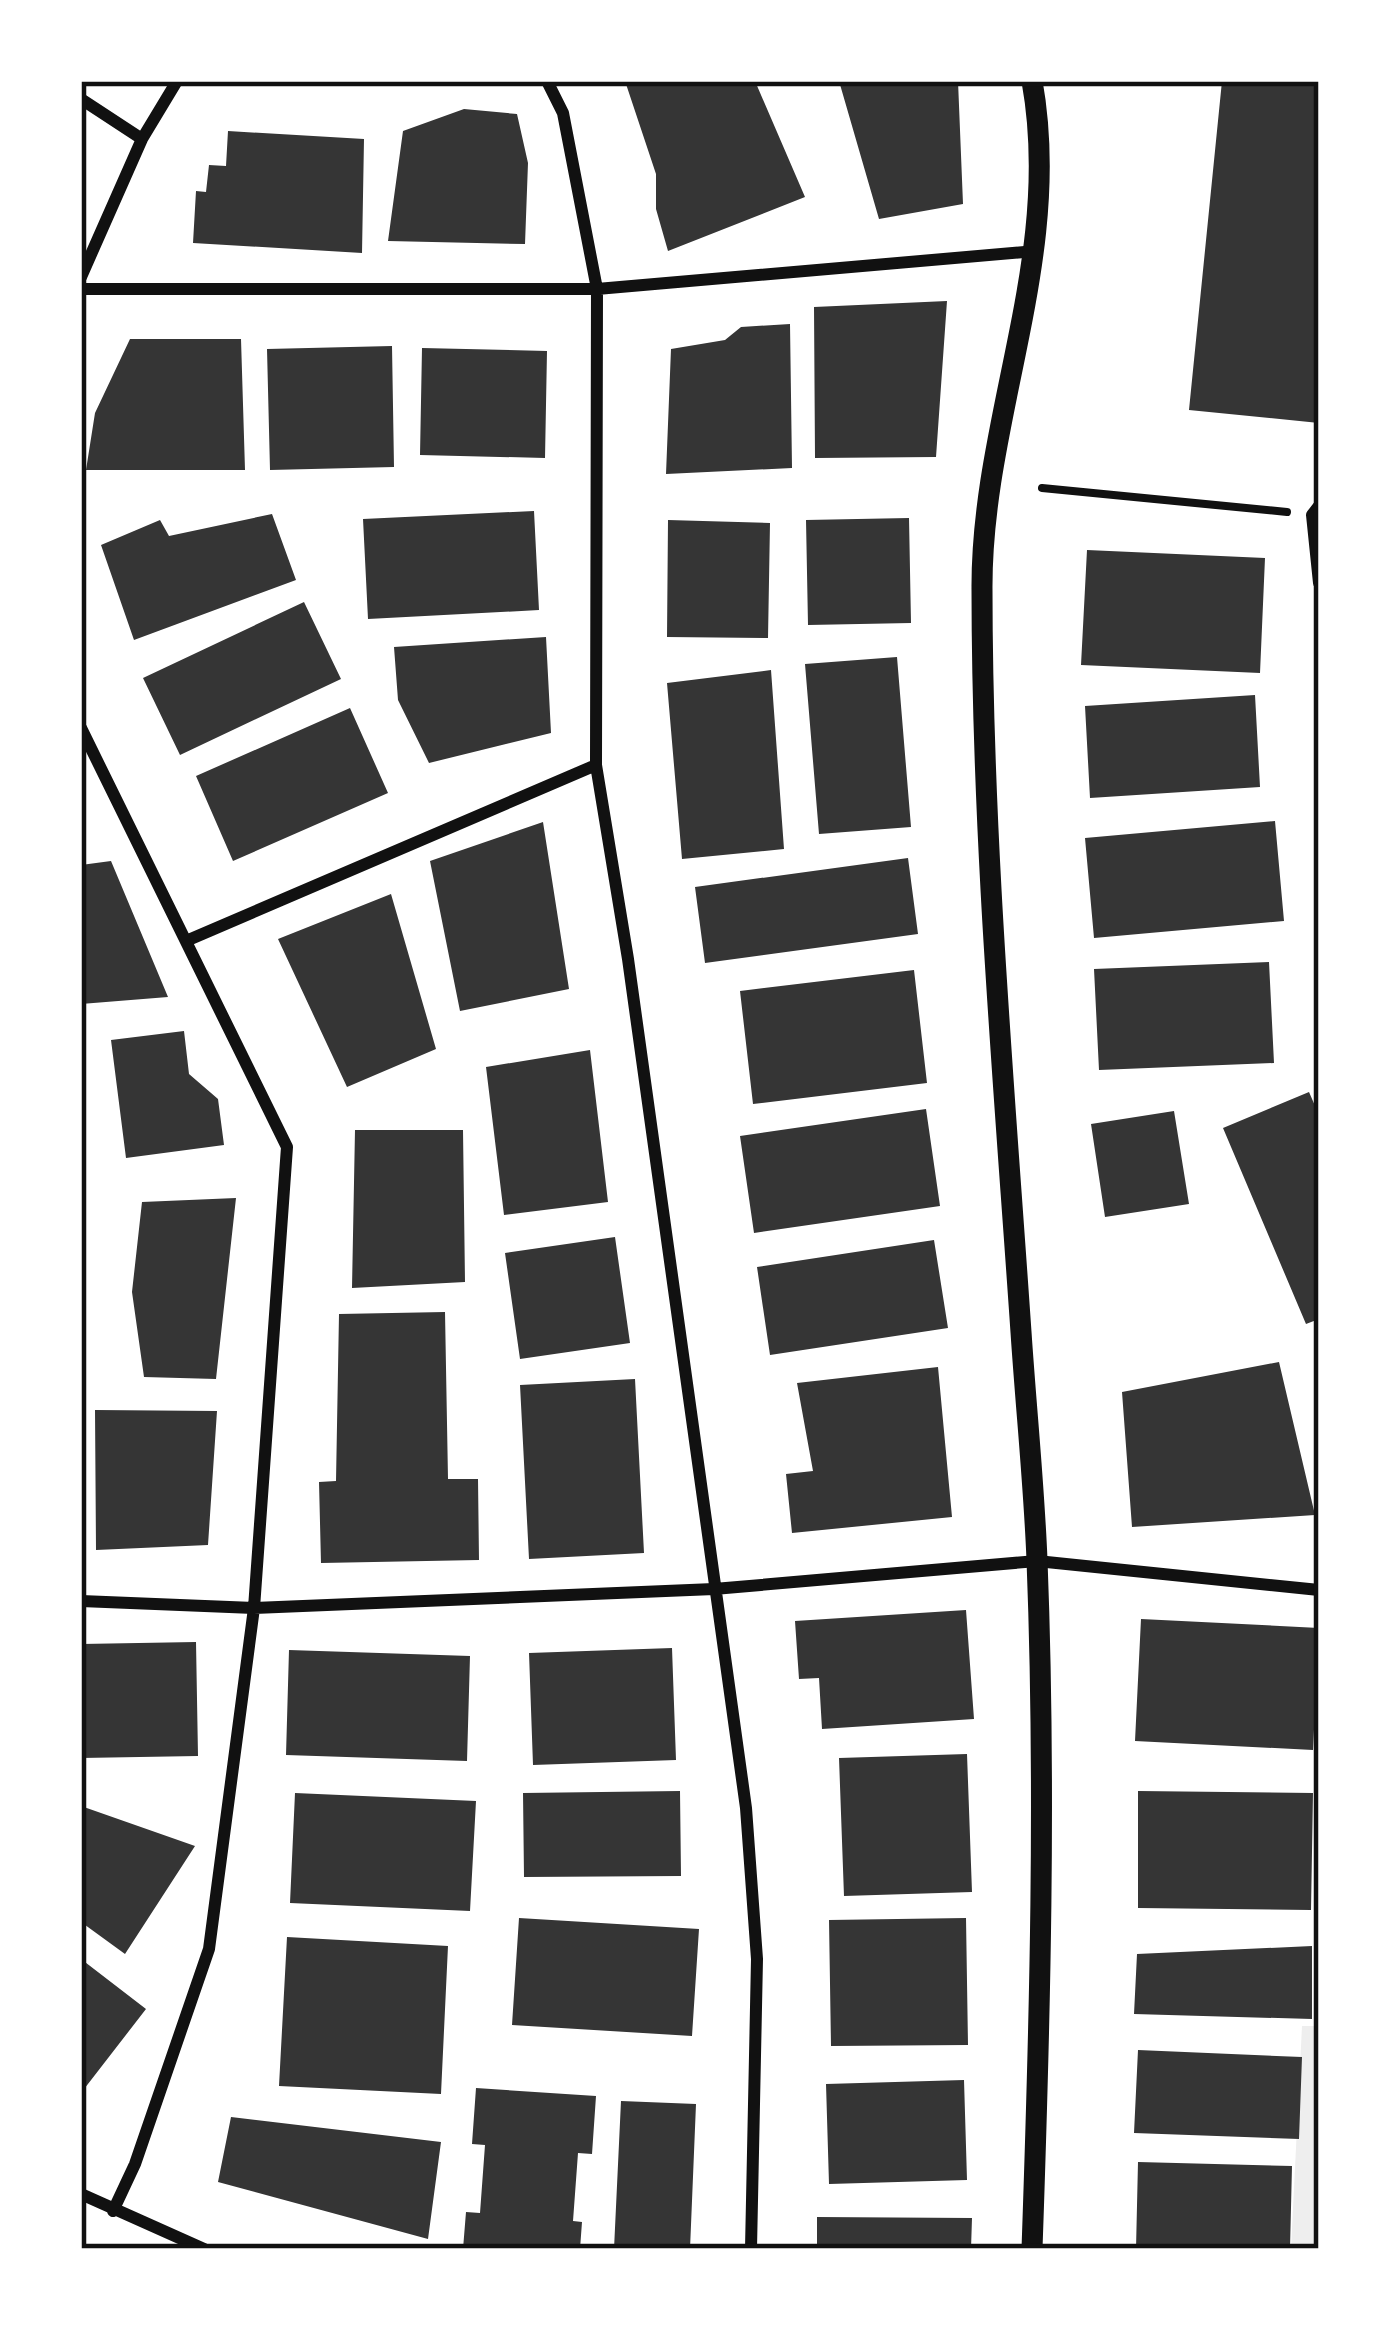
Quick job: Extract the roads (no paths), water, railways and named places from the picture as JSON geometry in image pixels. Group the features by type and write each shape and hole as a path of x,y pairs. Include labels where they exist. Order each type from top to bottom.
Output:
{"street":[{"path":"81,277 142,140 177,81"},
{"path":"547,81 562,113 597,289 596,765 628,959 746,1808 757,1959 751,2249"},
{"path":"1032,81 1039,119 1036,251 992,486 982,580 986,809 1037,1561 1041,1983 1032,2249"},
{"path":"81,99 142,140"},
{"path":"81,289 597,289 1036,251"},
{"path":"1316,510 1319,583"},
{"path":"81,728 287,1147 254,1608 209,1949 136,2164 113,2211"},
{"path":"186,941 596,765"},
{"path":"81,1601 254,1608 714,1589 1037,1561 1319,1590"},
{"path":"81,2194 204,2249"}]}
